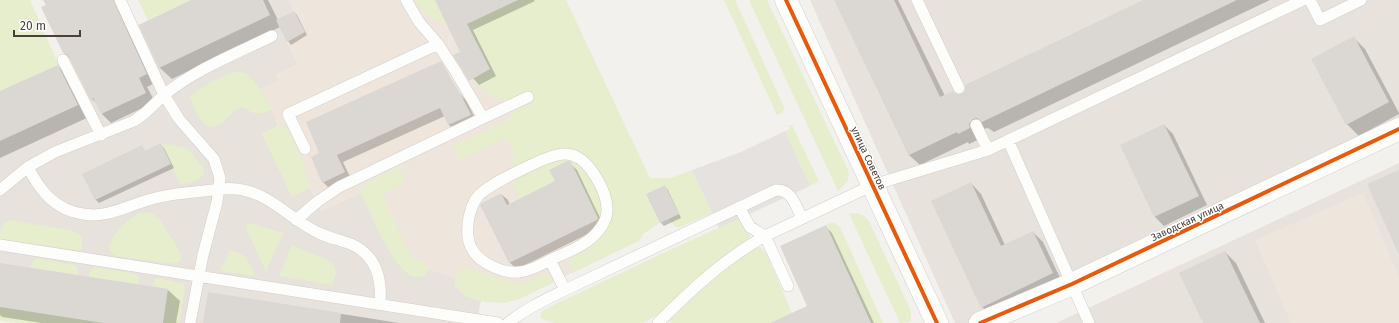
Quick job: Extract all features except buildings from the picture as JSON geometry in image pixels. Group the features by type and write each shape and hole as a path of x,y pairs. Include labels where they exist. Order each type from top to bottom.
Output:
{"street":[{"name":"улица Советов","path":"786,0 937,323"},
{"name":"Заводская улица","path":"980,323 1072,284 1399,129"}],"lane":[{"path":"120,0 164,95 179,119 214,159 220,178 219,189 190,323"},
{"path":"406,0 420,22 438,44 483,118"},
{"path":"917,0 959,88"},
{"path":"658,323 699,282 716,268 765,236 873,185 988,150 1303,0"},
{"path":"1310,0 1320,20 1361,0"},
{"path":"1334,0 1339,10"},
{"path":"0,190 28,167 55,152 134,121 164,95 182,82 272,36"},
{"path":"305,149 288,114 438,44"},
{"path":"63,60 101,135"},
{"path":"296,220 316,202 339,188 528,97"},
{"path":"976,125 988,150"},
{"path":"1008,140 1089,323"},
{"path":"564,154 582,160 591,170 604,192 607,212 605,221 600,230 592,238 580,246 550,260 519,273 509,272 486,264 473,252 469,243 468,223 474,202 479,196 497,182 539,162 564,154"},
{"path":"28,167 42,191 51,200 71,211 83,214 104,214 159,197 175,194 219,189 242,190 258,194 272,202 296,220 318,232 351,244 366,254 373,262 378,273 380,283 380,304"},
{"path":"508,323 531,307 565,290 770,192 783,190 793,199 802,218"},
{"path":"739,207 750,226 765,236 788,286"},
{"path":"0,246 380,304 465,320 498,323"},
{"path":"550,260 565,290"}],"shaded area":[{"path":"191,0 289,0 294,11 285,16 296,37 287,42 298,64 276,75 278,80 276,120 279,126 292,196 310,188 321,211 370,189 483,288 477,323 20,323 0,320 0,91 74,58 101,114 146,93 119,34"},
{"path":"289,0 547,0 640,240 519,299 405,262 370,189 321,211 310,188 292,197 262,134 279,125 261,89 278,80 276,75 298,64 287,41 296,37 285,15 294,11"},
{"path":"810,0 1399,0 1399,117 970,323 955,323"},
{"path":"785,131 810,186 719,228 692,170 741,152"},
{"path":"1399,163 1399,323 1056,323"},
{"path":"1363,193 1399,277 1399,323 1291,323 1255,240"}],"green space":[{"path":"0,0 30,0 77,106 68,110 49,69 0,91"},
{"path":"138,0 191,0 148,20"},
{"path":"415,0 435,0 447,24 432,19 428,16"},
{"path":"518,0 566,0 650,178 671,178 692,170 712,213 680,227 675,227 669,219 678,214 665,185 646,194 660,223 643,234 640,240 573,273 566,258 604,232 570,160 549,170 555,181 519,199 514,186 512,169 514,155 506,138 460,160 453,146 513,117 504,99 490,95 473,79 490,69 478,45 460,54 450,32"},
{"path":"724,0 735,0 784,107 783,112 777,115"},
{"path":"749,0 767,0 848,170 848,180 838,191"},
{"path":"235,72 246,73 261,89 272,110 257,113 240,108 221,124 209,126 200,119 190,96 214,80"},
{"path":"788,125 792,125 819,181 810,186 785,131 790,129"},
{"path":"279,126 288,130 300,153 310,188 292,197 262,134"},
{"path":"161,143 187,148 203,167 204,174 194,182 180,184"},
{"path":"398,167 405,181 394,189 382,194 411,257 425,263 428,270 425,276 416,277 410,275 403,270 396,261 382,238 361,193 362,187 367,182"},
{"path":"141,212 152,213 161,221 180,252 181,260 175,264 115,256 109,250 113,238 120,228"},
{"path":"857,213 864,216 869,221 911,311 911,322 900,323 849,214"},
{"path":"738,219 752,239 766,253 792,313 781,318 783,323 672,323 659,314 643,323 554,323 540,318 541,313 545,309"},
{"path":"10,220 74,231 82,236 82,251 0,239 2,228 5,223"},
{"path":"834,223 840,227 883,323 871,323 826,225"},
{"path":"247,224 252,224 283,233 266,272 246,228"},
{"path":"292,245 333,263 336,273 332,285 279,276"},
{"path":"230,250 244,256 249,262 256,276 220,271"},
{"path":"37,258 73,265 77,267 78,275 30,268 34,260"},
{"path":"95,267 135,274 139,276 138,284 89,277 91,269"},
{"path":"462,267 522,285 542,276 550,276 553,283 519,299 504,303 485,302 466,297 455,286 455,279"},
{"path":"159,278 184,284 185,288 179,323 163,323 168,289 152,286 155,279"},
{"path":"0,307 103,323 20,323 0,320"}],"cycle path":[{"path":"786,0 937,323"},
{"path":"980,323 1072,284 1399,129"}]}
